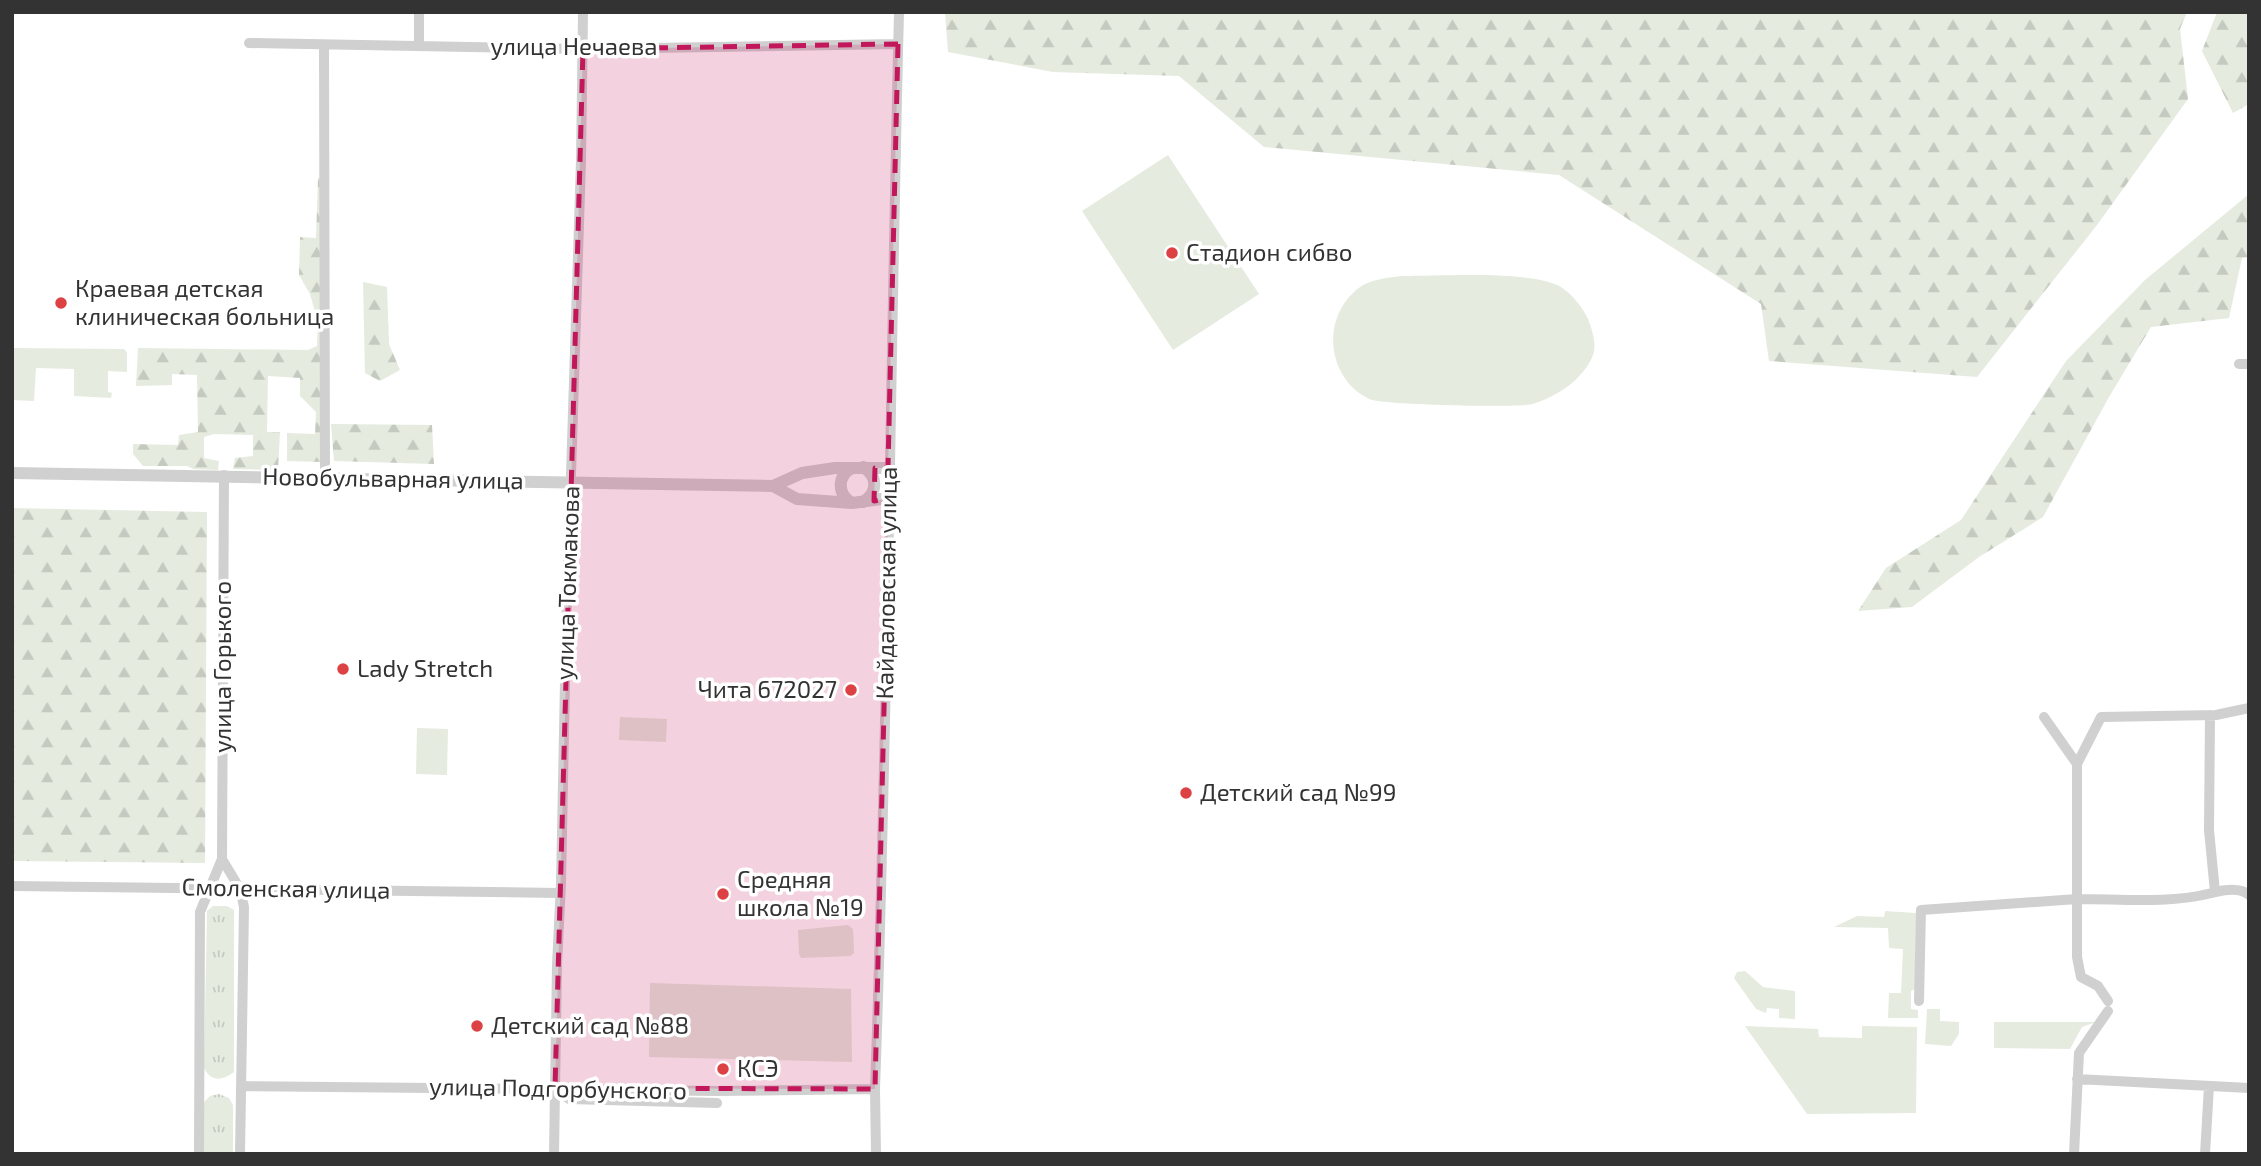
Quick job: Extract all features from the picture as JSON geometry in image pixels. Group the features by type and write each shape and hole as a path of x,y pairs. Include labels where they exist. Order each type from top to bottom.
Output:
{"street":[{"path":"419,12 419,46"},
{"name":"улица Токмакова","path":"554,1154 583,12"},
{"name":"Кайдаловская улица","path":"876,1154 875,1089 887,657 888,468 899,12"},
{"name":"улица Нечаева","path":"249,43 583,49 898,44"},
{"path":"324,45 325,477"},
{"path":"857,502 843,495 841,488 843,475 858,468"},
{"path":"857,502 872,495 875,482 873,475 858,468"},
{"path":"773,486 802,473 888,468"},
{"name":"Новобульварная улица","path":"12,473 773,486"},
{"name":"улица Горького","path":"199,1154 200,912 222,859 224,475"},
{"path":"773,486 797,499 857,502 889,498"},
{"path":"2074,1154 2079,1053 2108,1006 2098,986 2081,977 2077,957 2077,764 2101,718 2210,715 2249,708"},
{"path":"2210,715 2209,830 2215,892"},
{"path":"2043,717 2077,764"},
{"path":"222,859 240,889 244,907 240,1154"},
{"name":"Смоленская улица","path":"12,886 560,893"},
{"path":"1919,1001 1922,910 2077,898 2181,899 2220,890 2245,891 2249,895"},
{"path":"2077,1079 2249,1088"},
{"name":"улица Подгорбунского","path":"241,1086 717,1091 875,1089"},
{"path":"2205,1154 2209,1086"},
{"path":"555,1088 569,1099 717,1103"}],"highlighted area":[{"path":"898,44 888,468 875,468 874,501 889,498 875,1089 555,1088 583,49"}],"green space":[{"path":"945,12 2187,12 2180,29 2188,99 2097,225 1977,377 1769,361 1761,304 1559,175 1264,147 1179,76 1053,72 948,52"},
{"path":"2217,12 2249,12 2249,104 2233,113 2202,51"},
{"path":"1168,155 1259,294 1173,350 1082,211"},
{"path":"318,178 322,178 322,462 287,461 287,433 315,434 316,412 300,396 300,378 268,376 267,432 280,432 278,470 233,469 235,458 253,456 253,435 214,434 204,437 204,458 219,461 218,470 193,469 187,466 143,466 133,454 133,444 178,445 179,435 198,432 197,375 172,374 172,385 136,386 138,348 308,350 317,346 318,322 310,294 299,275 300,237 316,238"},
{"path":"2249,194 2249,257 2242,258 2229,318 2151,327 2043,517 1979,557 1912,607 1858,611 1886,568 1961,520 2066,361 2145,280"},
{"path":"1403,276 1508,276 1530,278 1561,287 1577,302 1588,319 1594,342 1593,355 1583,372 1568,386 1533,404 1450,405 1369,399 1355,390 1338,364 1333,334 1337,319 1343,304 1365,284"},
{"path":"363,282 387,287 389,344 400,370 380,381 365,373"},
{"path":"12,348 124,349 127,353 127,372 108,371 108,392 112,393 111,398 74,396 74,369 36,368 34,401 12,400"},
{"path":"331,424 432,425 434,464 334,461"},
{"path":"12,508 207,512 205,863 12,861"},
{"path":"620,717 667,719 666,742 619,740"},
{"path":"417,728 448,729 447,775 416,774"},
{"path":"213,906 227,906 234,910 234,1072 217,1079 210,1076 204,1068 207,911"},
{"path":"1885,911 1916,913 1915,989 1911,991 1911,1009 1918,1010 1918,1018 1888,1018 1889,993 1901,993 1903,949 1889,948 1888,928 1834,927 1857,916 1884,917"},
{"path":"848,925 853,929 854,953 850,956 801,958 798,930"},
{"path":"1745,971 1763,987 1795,991 1795,1019 1779,1018 1779,1009 1767,1008 1766,1013 1756,1009 1734,978 1737,972"},
{"path":"650,983 851,989 852,1062 649,1057"},
{"path":"1927,1009 1940,1009 1940,1021 1959,1022 1959,1034 1951,1046 1925,1044"},
{"path":"1994,1022 2096,1022 2082,1027 2070,1049 1994,1048"},
{"path":"1745,1026 1818,1029 1819,1037 1862,1038 1862,1026 1917,1027 1916,1113 1807,1114"},
{"path":"219,1094 229,1098 233,1105 233,1154 203,1154 203,1103 210,1096"}],"place":[{"name":"Стадион сибво","path":"1172,253"},
{"name":"Краевая детская клиническая больница","path":"61,303"},
{"name":"Lady Stretch","path":"343,669"},
{"name":"Чита 672027","path":"851,690"},
{"name":"Детский сад №99","path":"1186,793"},
{"name":"Средняя школа №19","path":"723,894"},
{"name":"Детский сад №88","path":"477,1026"},
{"name":"КСЭ","path":"723,1069"}]}
